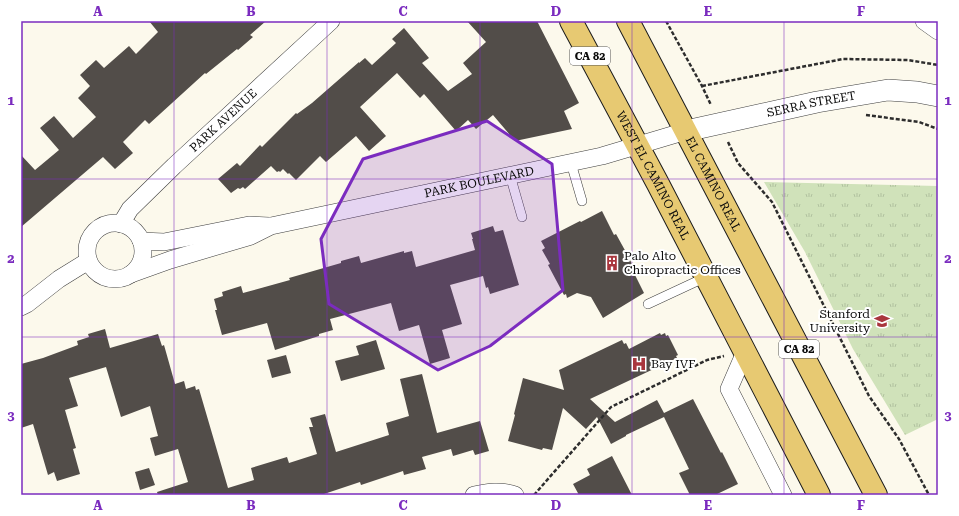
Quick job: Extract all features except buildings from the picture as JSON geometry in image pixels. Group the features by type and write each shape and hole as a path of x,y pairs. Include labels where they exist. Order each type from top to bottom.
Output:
{"main road":[{"name":"WEST EL CAMINO REAL","path":"571,21 745,352"},
{"name":"EL CAMINO REAL","path":"628,21 876,495"},
{"name":"CA 82","path":"745,352 819,495"}],"street":[{"name":"PARK AVENUE","path":"120,224 130,209 174,166 331,21"},
{"path":"924,21 938,31"},
{"name":"SERRA STREET","path":"686,131 724,121 844,97 888,90 917,92 938,96"},
{"name":"PARK BOULEVARD","path":"141,241 174,241 249,225 271,226 602,156 686,131"},
{"path":"21,307 59,279 88,261 87,252 91,236 96,230 108,224 120,224 132,230 141,241 143,250 142,259 138,268 131,274"},
{"name":"PARK BOULEVARD","path":"88,261 98,274 106,278 123,278 170,260 251,236 271,226"},
{"path":"745,352 729,389 783,495"},
{"path":"474,495 492,492 506,492 515,495"}],"lane":[{"path":"571,163 582,201"},
{"path":"510,176 522,217"},
{"path":"648,304 706,277"}],"path":[{"path":"666,21 709,101"},
{"path":"702,86 843,59 908,60 938,65"},
{"path":"844,97 867,116 919,122 938,129"},
{"path":"738,163 772,202 870,396 899,439 929,495"},
{"path":"534,495 611,407 707,360 745,352"}],"highlighted area":[{"path":"487,121 552,164 563,290 490,346 438,370 329,304 321,239 363,159"}],"green space":[{"name":"Stanford University","path":"764,182 938,186 938,419 905,435 853,349 805,252"}],"place":[{"name":"Palo Alto Chiropractic Offices","path":"612,263"},
{"name":"Stanford University","path":"882,321"},
{"name":"Bay IVF","path":"639,364"}]}
